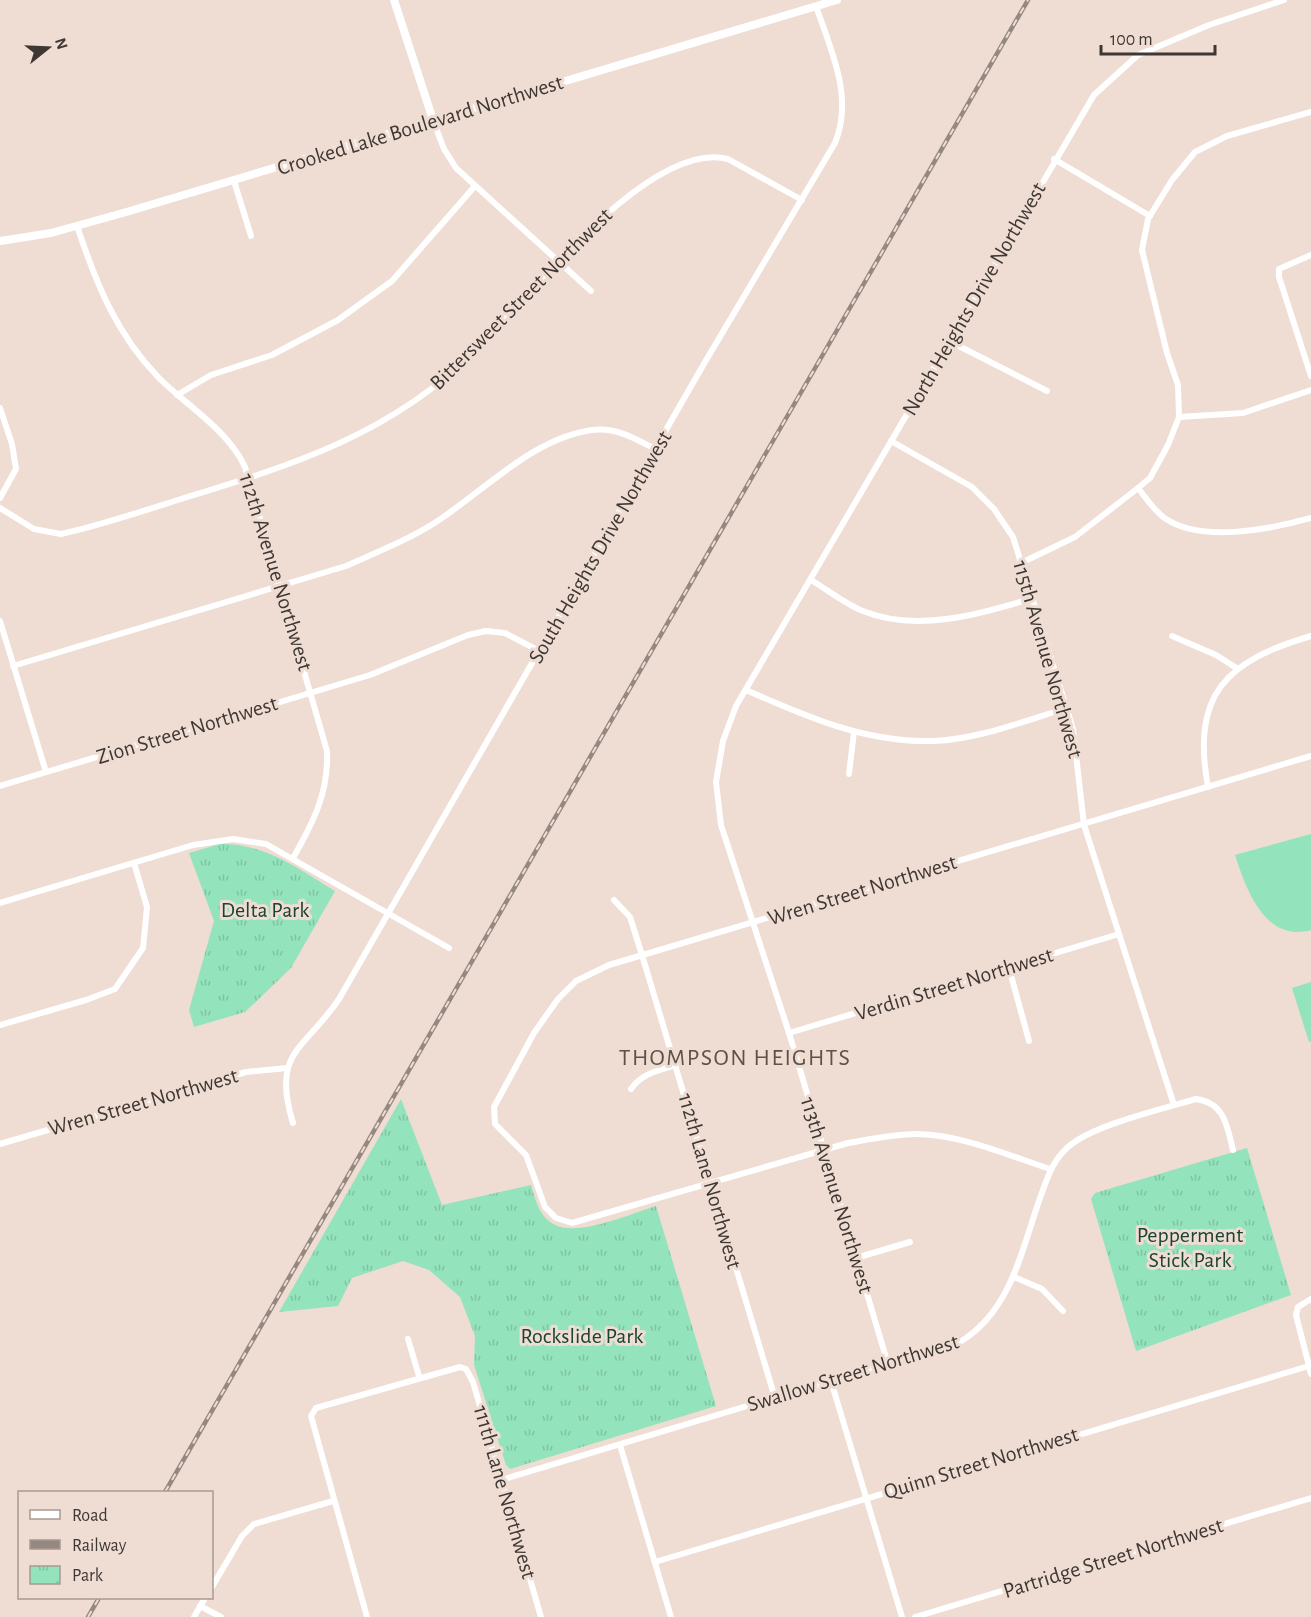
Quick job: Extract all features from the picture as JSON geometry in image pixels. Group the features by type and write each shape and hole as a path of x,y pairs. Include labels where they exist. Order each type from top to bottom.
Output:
{"street":[{"path":"394,0 433,120 451,160 475,186 591,291"},
{"name":"Crooked Lake Boulevard Northwest","path":"0,241 26,238 77,226 234,181 837,0"},
{"name":"North Heights Drive Northwest","path":"752,923 721,825 716,782 723,741 736,706 1094,94 1138,55 1209,25 1284,0"},
{"name":"South Heights Drive Northwest","path":"287,1068 295,1051 339,999 541,652 705,362 835,143 844,109 841,85 816,6"},
{"path":"1021,563 1076,537 1150,478 1168,446 1179,417 1178,385 1162,332 1142,250 1150,216 1172,180 1195,152 1227,136 1311,112"},
{"name":"Bittersweet Street Northwest","path":"0,508 34,529 61,534 249,479 327,451 403,409 440,383 474,352 558,261 615,206 642,187 693,159 716,156 728,159 802,200"},
{"path":"1054,159 1150,216"},
{"path":"234,181 251,236"},
{"path":"177,395 211,375 272,355 338,320 392,281 475,186"},
{"name":"112th Avenue Northwest","path":"77,226 94,280 114,319 143,360 235,449 249,479 325,739 327,777 320,808 293,858"},
{"path":"1311,255 1280,268 1279,277 1311,376"},
{"path":"949,341 1047,390"},
{"path":"1179,417 1243,413 1311,390"},
{"path":"0,408 12,444 16,469 0,498"},
{"path":"13,666 346,566 399,543 472,498 529,456 567,438 592,430 614,430 657,450"},
{"name":"115th Avenue Northwest","path":"891,441 972,487 994,509 1013,537 1067,708 1077,749 1084,825 1174,1106"},
{"path":"1137,488 1166,519 1195,530 1245,532 1311,518"},
{"path":"811,580 864,612 903,620 955,618 1033,598"},
{"path":"0,621 46,772"},
{"name":"Zion Street Northwest","path":"0,786 370,675 451,640 486,631 517,638 541,652"},
{"path":"1172,636 1216,655 1238,669"},
{"path":"1208,787 1202,749 1208,711 1218,690 1238,669 1256,656 1311,636"},
{"path":"746,690 817,722 875,737 934,741 977,734 1067,708"},
{"path":"849,774 855,732"},
{"name":"Wren Street Northwest","path":"709,1183 584,1221 564,1221 556,1218 545,1207 526,1155 495,1124 496,1101 534,1033 558,999 576,981 609,965 1311,756"},
{"path":"0,903 222,839 255,841 293,858 449,948"},
{"path":"0,1025 86,1000 115,989 143,948 147,907 134,863"},
{"name":"112th Lane Northwest","path":"614,900 630,916 776,1398"},
{"name":"113th Avenue Northwest","path":"752,923 789,1033 822,1150 888,1364"},
{"name":"Verdin Street Northwest","path":"789,1033 1119,934"},
{"path":"1009,968 1029,1041"},
{"path":"631,1089 638,1079 647,1074 676,1065"},
{"path":"287,1068 285,1093 293,1123"},
{"name":"Wren Street Northwest","path":"0,1144 246,1072 287,1068"},
{"name":"Swallow Street Northwest","path":"501,1480 956,1344 976,1332 995,1311 1014,1277 1050,1169 1068,1147 1088,1134 1196,1099 1216,1105 1226,1121 1233,1150"},
{"path":"709,1183 822,1150 882,1137 917,1134 968,1142 1050,1169"},
{"path":"856,1258 910,1242"},
{"path":"1014,1277 1042,1289 1063,1311"},
{"path":"1311,1299 1298,1307 1298,1323 1311,1374"},
{"path":"367,1617 311,1416 316,1408 419,1376 408,1339"},
{"name":"Quinn Street Northwest","path":"655,1562 1309,1366"},
{"name":"111th Lane Northwest","path":"419,1376 452,1367 466,1369 473,1382 541,1617"},
{"path":"831,1381 902,1617"},
{"path":"620,1445 671,1617"},
{"name":"Partridge Street Northwest","path":"915,1617 1311,1498"},
{"path":"213,1585 242,1536 254,1524 333,1501"},
{"path":"194,1617 204,1599"},
{"path":"200,1606 221,1617"}],"green space":[{"path":"1311,834 1311,930 1295,932 1281,929 1260,910 1245,883 1235,855"},
{"name":"Delta Park","path":"220,844 252,848 267,853 295,866 335,891 291,968 245,1012 194,1027 189,1010 214,921 189,853"},
{"path":"1311,982 1311,1041 1309,1042 1292,988"},
{"name":"Rockslide Park","path":"401,1099 442,1205 531,1185 538,1205 546,1218 560,1227 573,1228 602,1224 656,1206 716,1406 510,1469 506,1465 474,1365 475,1336 460,1297 429,1270 403,1261 352,1278 338,1306 279,1312"},
{"name":"Pepperment Stick Park","path":"1247,1148 1291,1295 1136,1351 1091,1199 1095,1193"}],"railway":[{"path":"166,1491 1028,0"},
{"path":"88,1617 98,1599"}],"district":[{"name":"THOMPSON HEIGHTS","path":"735,1058"}]}
